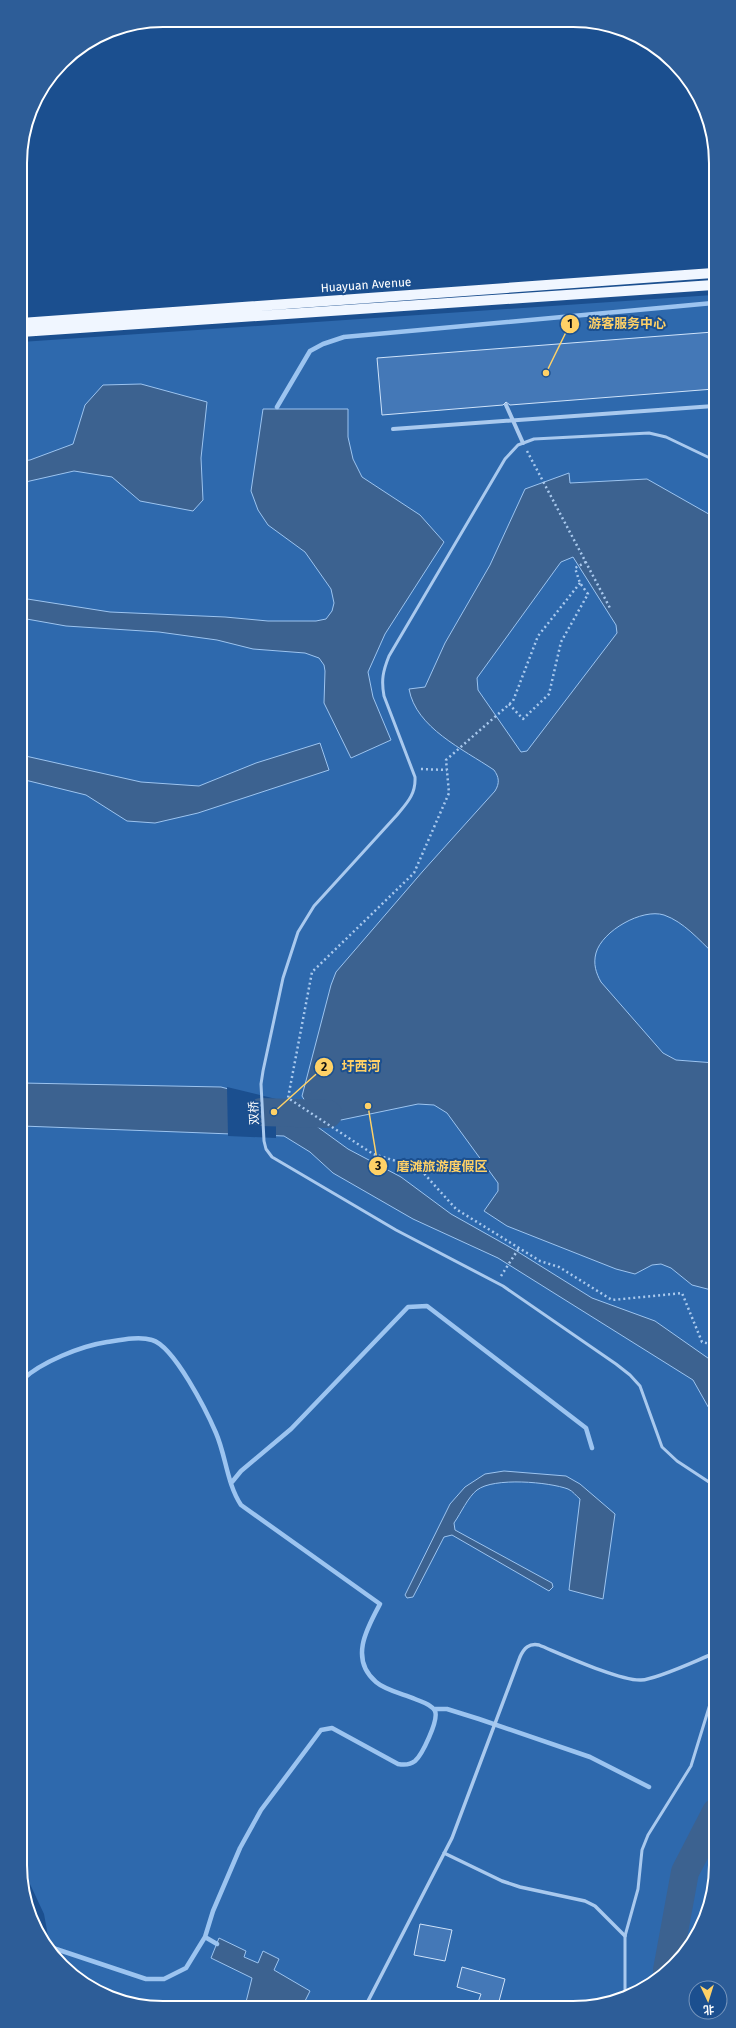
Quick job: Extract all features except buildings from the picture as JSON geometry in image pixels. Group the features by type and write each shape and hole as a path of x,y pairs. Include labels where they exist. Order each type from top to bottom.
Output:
{"main road":[{"name":"Huayuan Avenue","path":"27,322 709,273"},
{"name":"Huayuan Avenue","path":"27,332 709,285"}],"street":[{"path":"506,405 523,442"},
{"path":"393,429 709,406"},
{"path":"368,2001 452,1838 520,1657 528,1646 539,1645 605,1671 639,1680 653,1677 709,1655"},
{"path":"444,1853 502,1881 520,1887 585,1901 595,1906 625,1936"}],"lane":[{"path":"523,442 541,438 649,433 666,437 709,458"},
{"name":"双桥","path":"496,1283 396,1230 272,1157 266,1149 264,1141 261,1084 283,978 298,932 314,906 409,801 416,784 412,768 384,696 382,682 383,671 389,656 505,459 523,442"},
{"path":"496,1283 630,1375 640,1386 662,1447 677,1461 709,1482"},
{"path":"625,1991 625,1936 638,1889 645,1842 691,1766 709,1708"}],"path":[{"path":"523,442 610,608"},
{"path":"509,704 523,719 549,694 561,642 588,594 580,583 575,568 586,562"},
{"path":"580,583 538,636 513,701 446,760 449,793 414,873 312,972 288,1098 373,1154 418,1168 456,1209 540,1261 559,1267 612,1300 682,1293 702,1342 709,1344"},
{"path":"412,768 447,770"},
{"path":"496,1283 519,1248"}],"shaded area":[{"path":"709,295 709,1874 699,1917 686,1940 675,1955 663,1967 641,1983 625,1991 582,2001 154,2001 111,1991 95,1983 80,1973 67,1961 48,1938 44,1914 28,1880 27,1874 27,342"},
{"path":"141,384 207,402 201,458 203,500 193,511 140,501 112,477 74,471 27,482 27,460 73,444 85,405 103,385"},
{"path":"263,409 348,409 348,437 353,459 362,477 420,515 444,542 385,634 368,672 373,697 391,740 351,758 324,703 324,665 319,658 305,653 253,649 217,640 159,632 66,626 27,619 27,599 110,612 225,617 268,621 316,621 326,619 332,611 334,603 331,589 305,552 268,525 258,510 251,491"},
{"path":"569,473 570,483 647,479 709,514 709,949 691,932 671,918 664,915 645,915 624,923 614,929 606,937 596,953 595,965 596,972 601,982 663,1053 676,1060 709,1063 709,1289 692,1285 671,1268 661,1264 652,1265 635,1274 616,1269 507,1226 484,1211 498,1191 498,1183 447,1113 434,1105 418,1104 341,1120 311,1105 305,1101 302,1096 331,985 336,972 423,871 495,791 498,785 498,778 494,770 442,736 431,726 413,703 409,689 425,687 445,643 490,565 525,489","holes":["573,557 616,625 617,633 527,751 521,752 478,690 477,678 561,562"]},
{"path":"320,743 329,770 198,813 155,823 127,821 86,795 27,780 27,756 141,782 199,786 256,763"},
{"path":"27,1083 221,1087 286,1104 348,1149 401,1177 451,1214 515,1250 592,1298 655,1321 709,1359 709,1408 693,1380 498,1258 413,1219 333,1173 310,1152 284,1136 27,1126"},
{"path":"504,1471 566,1476 580,1484 615,1514 603,1599 569,1590 580,1499 568,1489 559,1486 522,1482 496,1483 477,1490 454,1523 455,1530 552,1583 553,1587 549,1591 452,1535 444,1537 413,1597 407,1598 405,1595 450,1504 465,1487 485,1474"},
{"path":"219,1938 246,1951 244,1957 258,1963 263,1951 279,1959 274,1970 310,1991 305,2001 246,2001 252,1978 211,1958"}],"pier":[{"path":"227,1087 276,1099 276,1138 228,1136"}],"waterway":[{"path":"277,407 310,351 323,344 344,337 709,303"},
{"path":"261,1112 328,1114"},
{"path":"232,1482 241,1471 291,1429 408,1307 427,1306 586,1428 592,1448"},
{"path":"27,1376 50,1361 85,1347 97,1344 124,1339 141,1338 152,1340 161,1345 180,1367 198,1396 216,1433 236,1497 241,1505 380,1604 370,1623 363,1643 363,1663 368,1673 380,1685 429,1705 435,1711 436,1715 435,1722 422,1752 415,1761 402,1765 332,1728 321,1730 261,1810 240,1848 213,1911 205,1937 186,1968 164,1979 146,1979 56,1949"},
{"path":"434,1709 447,1709 590,1757 649,1787"},
{"path":"669,1961 685,1872 709,1826"},
{"path":"205,1937 217,1944"}],"place":[{"name":"游客服务中心","path":"546,373"},
{"name":"磨滩旅游度假区","path":"368,1106"},
{"name":"圩西河","path":"274,1112"}]}
